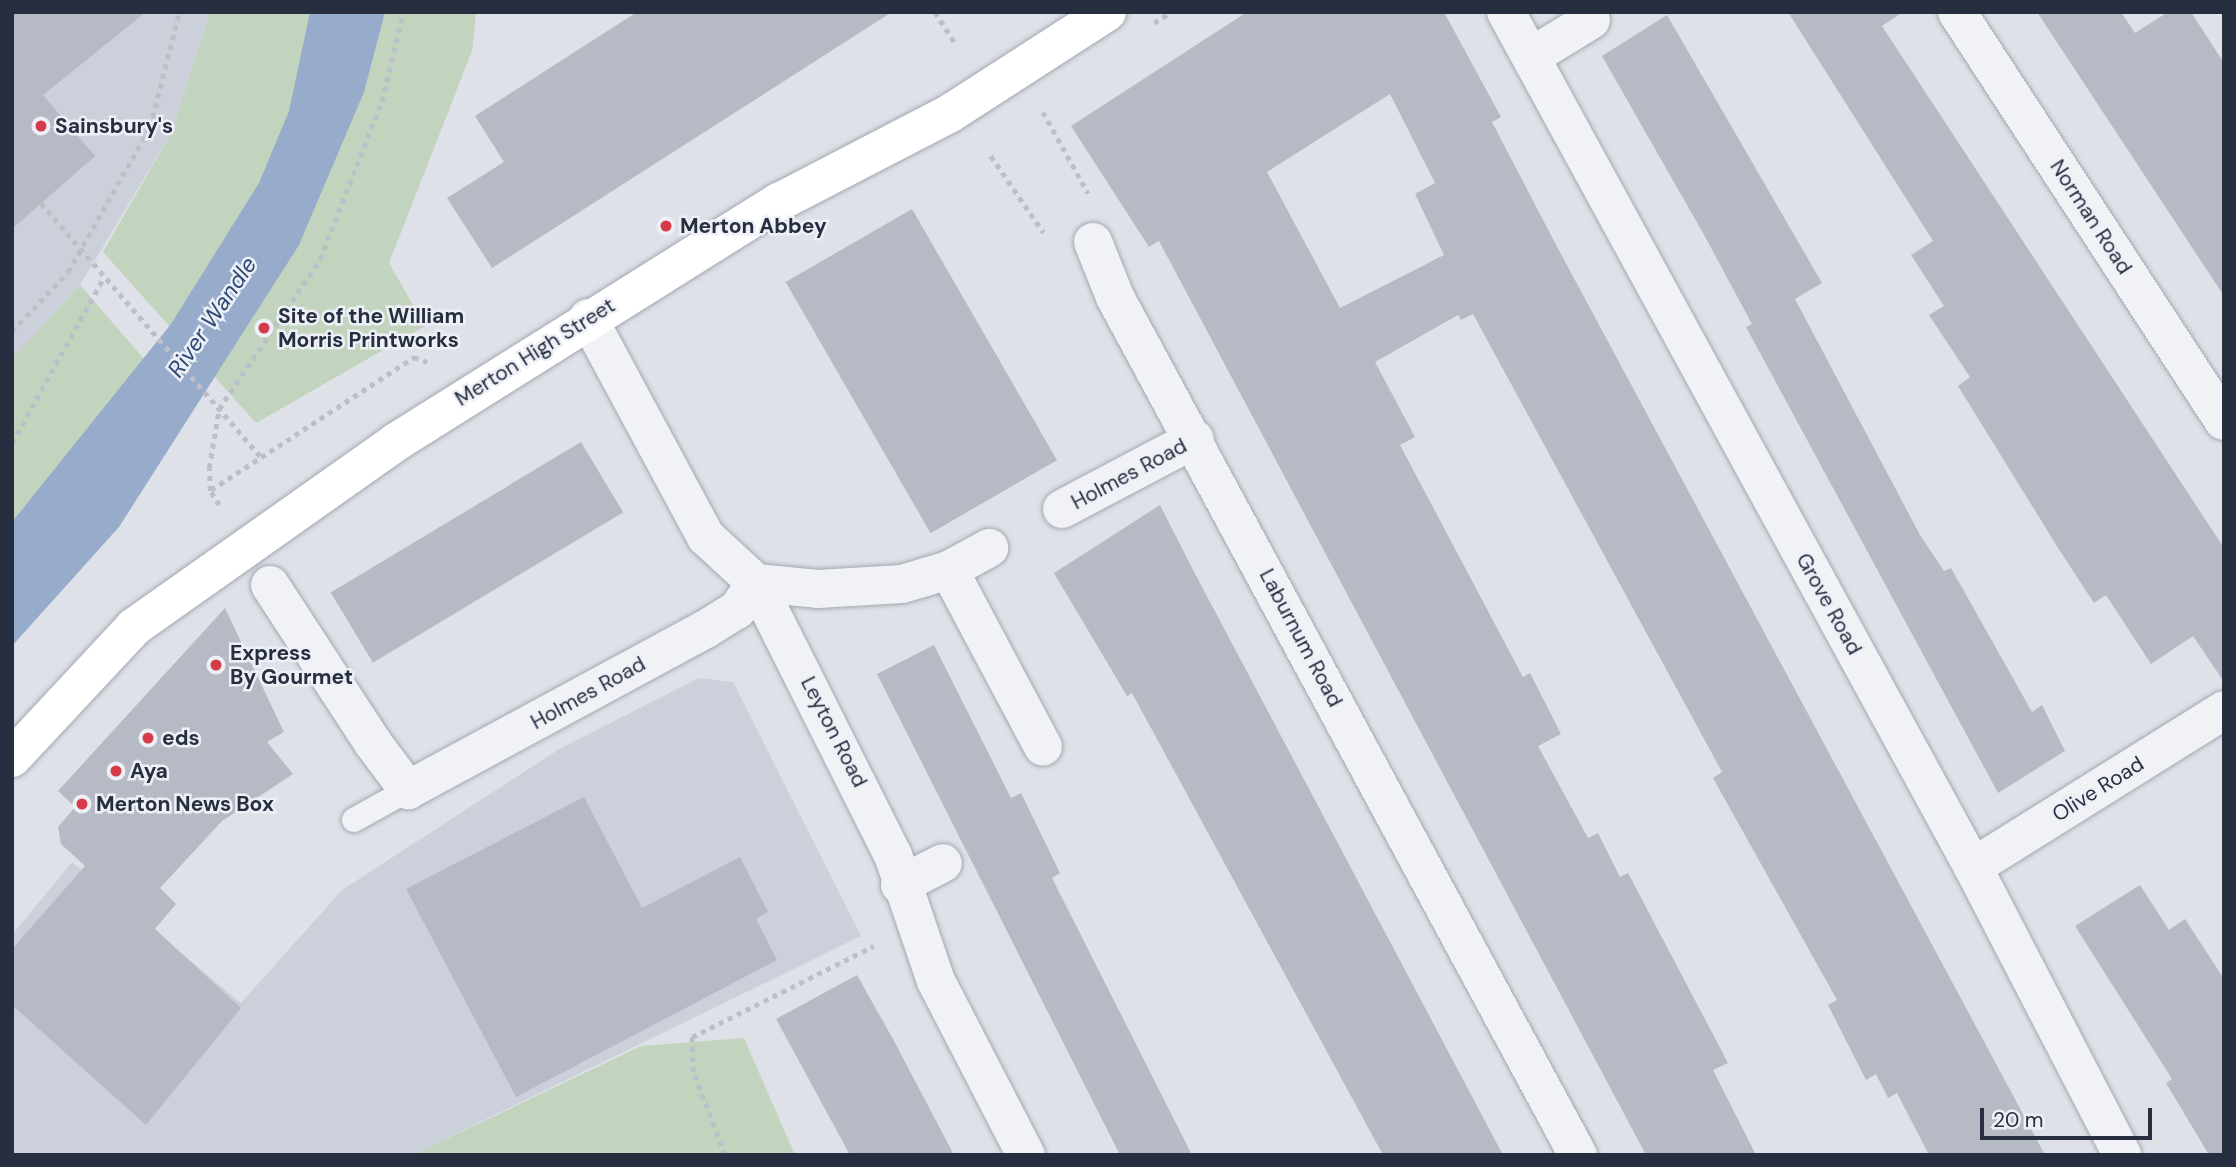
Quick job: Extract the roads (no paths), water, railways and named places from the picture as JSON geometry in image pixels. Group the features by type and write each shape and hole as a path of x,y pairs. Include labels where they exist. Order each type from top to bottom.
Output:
{"main road":[{"name":"Merton High Street","path":"12,758 113,647 176,594 588,318 779,202 949,114 1107,12"}],"street":[{"name":"Grove Road","path":"1506,12 1973,867 2122,1155"},
{"name":"Norman Road","path":"1957,12 2224,421"},
{"path":"1532,56 1591,20"},
{"name":"Laburnum Road","path":"1093,242 1115,297 1195,439 1578,1155"},
{"path":"588,318 706,537 756,583 818,589 902,584 949,570 989,548"},
{"name":"Holmes Road","path":"1062,509 1195,439"},
{"path":"949,570 1043,747"},
{"name":"Holmes Road","path":"408,790 706,629 737,610 756,583"},
{"name":"Leyton Road","path":"756,583 897,870 936,981 1027,1155"},
{"path":"270,585 373,743 408,790"},
{"name":"Olive Road","path":"1973,867 2224,710"},
{"path":"897,870 943,863"}],"lane":[{"name":"Holmes Road","path":"354,820 408,790"}],"water":[{"name":"River Wandle","path":"310,12 385,12 364,92 299,245 119,527 12,646 12,522 171,324 259,183 289,111"}],"place":[{"name":"Sainsbury's","path":"41,126"},
{"name":"Merton Abbey","path":"666,226"},
{"name":"Site of the William Morris Printworks","path":"264,328"},
{"name":"Express By Gourmet","path":"216,665"},
{"name":"eds","path":"148,738"},
{"name":"Aya","path":"116,771"},
{"name":"Merton News Box","path":"82,804"}]}
